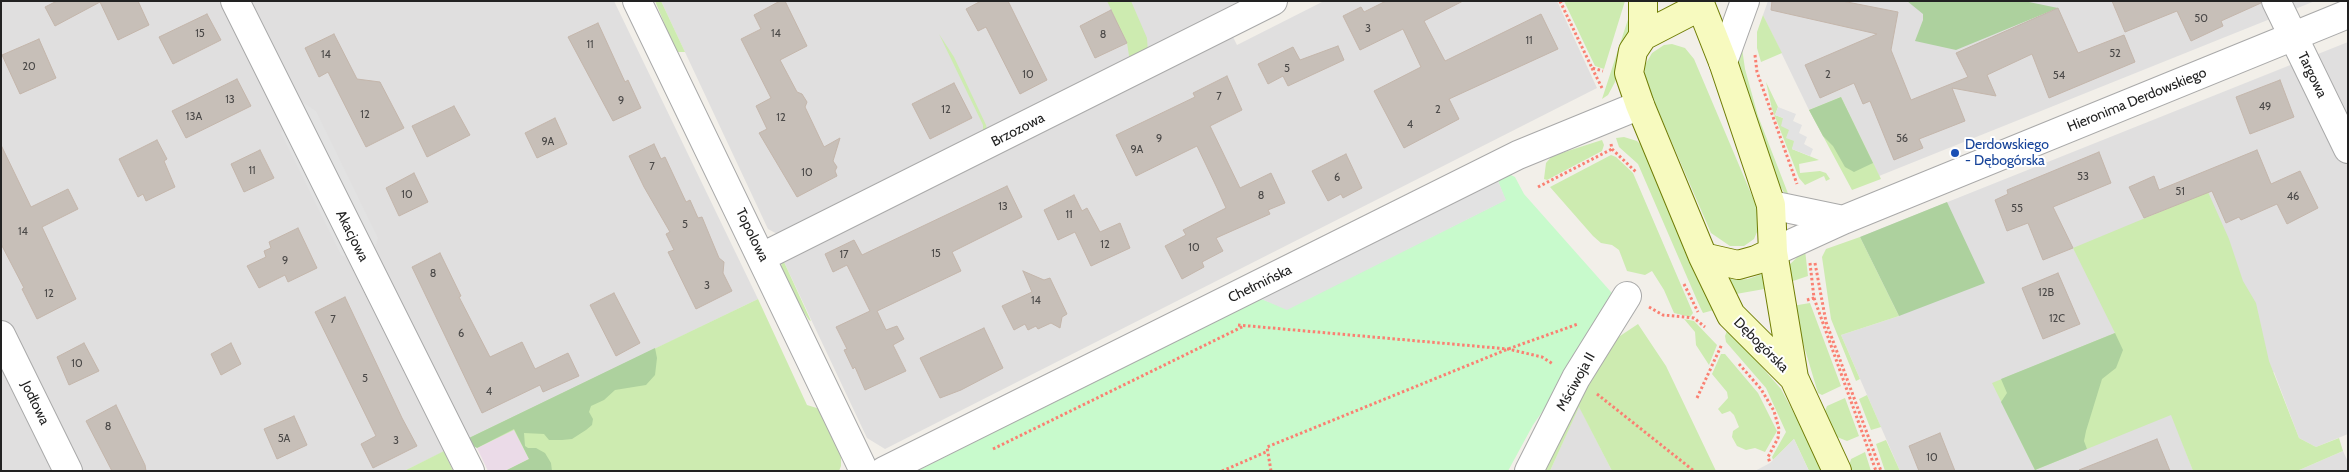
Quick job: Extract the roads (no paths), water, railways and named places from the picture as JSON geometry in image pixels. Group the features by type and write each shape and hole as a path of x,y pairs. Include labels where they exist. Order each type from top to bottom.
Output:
{"main road":[{"path":"1642,1 1643,36 1702,3"},
{"name":"Dębogórska","path":"1702,3 1771,205 1773,252 1794,378 1837,471"},
{"name":"Dębogórska","path":"1643,36 1633,51 1630,73 1640,105 1703,257 1731,315 1794,378"},
{"path":"1703,257 1738,264 1756,260 1773,252"}],"street":[{"name":"Akacjowa","path":"235,1 470,471"},
{"name":"Topolowa","path":"637,1 864,471"},
{"name":"Brzozowa","path":"762,257 1272,1"},
{"path":"1723,62 1745,1"},
{"name":"Targowa","path":"2276,1 2348,149"},
{"name":"Hieronima Derdowskiego","path":"1773,252 1843,220 2348,14"},
{"name":"Chełmińska","path":"884,471 1518,155 1640,105"},
{"path":"1771,205 1843,220"},
{"name":"Mściwoja II","path":"1530,471 1576,378 1623,302"},
{"name":"Jodłowa","path":"1,335 68,471"}],"place":[{"name":"Derdowskiego - Dębogórska","path":"1955,153"}]}
